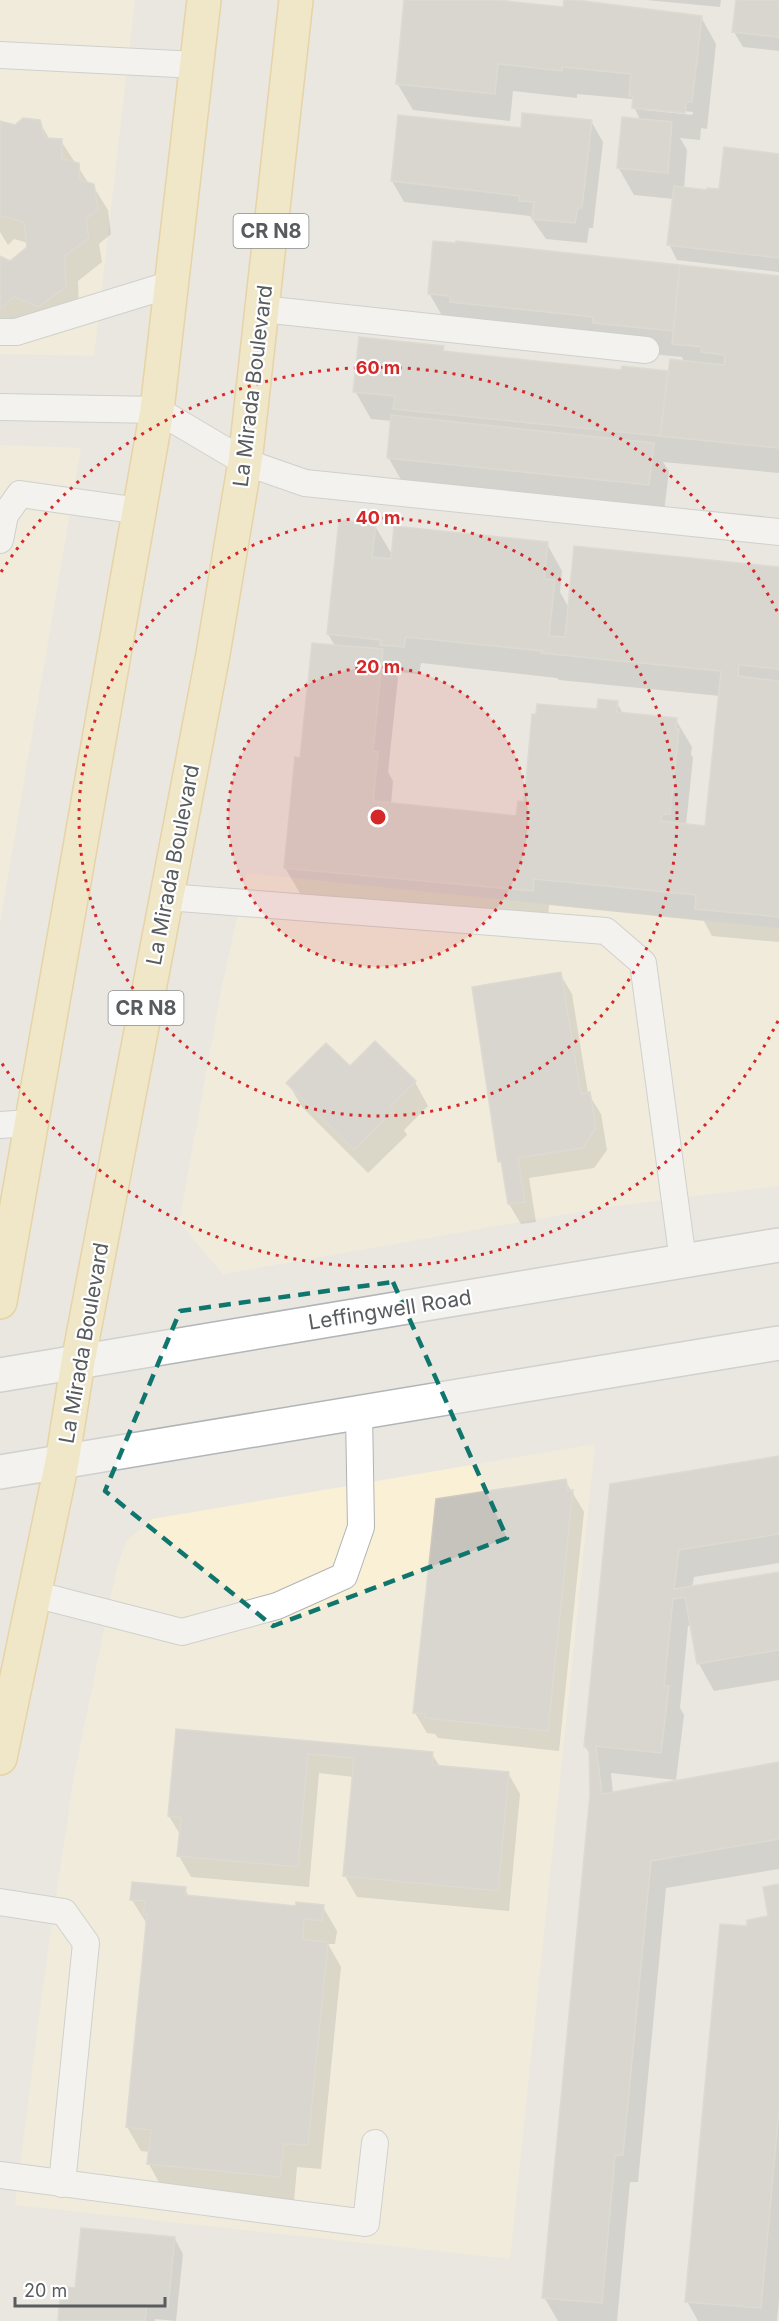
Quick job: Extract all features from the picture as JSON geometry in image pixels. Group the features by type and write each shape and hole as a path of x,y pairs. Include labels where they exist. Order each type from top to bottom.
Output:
{"main road":[{"path":"0,1302 16,1124 140,511 157,410 204,0"},
{"name":"La Mirada Boulevard","path":"0,1758 62,1462 78,1362 213,654 245,462 296,0"},
{"name":"Leffingwell Road","path":"0,1375 779,1245"},
{"path":"0,1472 779,1343"}],"lane":[{"path":"0,55 197,65"},
{"path":"0,332 16,332 172,284"},
{"path":"262,309 646,350"},
{"path":"0,407 157,410 245,462 305,483 779,532"},
{"path":"0,540 5,515 20,494 140,511"},
{"path":"167,897 606,931 643,963 683,1261"},
{"path":"34,1594 182,1632 277,1606 344,1576 361,1527 359,1413"},
{"path":"0,1902 64,1912 86,1943 62,2184"},
{"path":"0,2175 366,2223 375,2143"}],"highlighted area":[{"path":"393,1282 507,1538 273,1626 105,1491 180,1311"}],"shaded area":[{"path":"0,0 135,0 94,356 0,354"},
{"path":"0,445 81,448 0,923"},
{"path":"247,873 779,928 779,1186 606,1207 223,1274 179,1222 221,991"},
{"path":"595,1444 510,2259 15,2205 44,1978 74,1776 117,1567 126,1542 152,1519"}],"building":[{"path":"404,0 497,0 563,7 564,0 576,0 702,16 692,102 686,102 685,113 632,108 633,96 629,96 631,74 562,67 562,71 498,64 495,94 396,84"},
{"path":"736,0 779,0 779,37 732,32"},
{"path":"522,113 592,120 582,208 578,208 575,223 532,219 534,202 519,201 520,196 391,181 398,115 521,128"},
{"path":"622,117 672,122 668,173 617,168"},
{"path":"23,118 40,120 45,138 62,139 62,159 79,163 80,180 94,184 98,209 86,219 89,238 65,256 66,287 38,307 14,297 0,310 0,256 10,261 27,247 24,222 0,216 0,121 15,125"},
{"path":"724,147 779,154 779,258 667,245 674,186 719,189"},
{"path":"433,241 456,243 456,241 680,265 673,331 593,323 593,317 450,302 450,296 428,294"},
{"path":"680,265 779,276 779,448 660,436 670,359 724,365 725,355 701,352 702,347 672,344"},
{"path":"359,337 444,346 443,351 621,370 622,366 668,371 660,436 393,409 395,396 353,392"},
{"path":"391,415 654,443 649,485 387,458"},
{"path":"339,520 376,524 372,557 391,559 394,526 548,542 544,579 555,580 549,636 565,637 574,546 779,567 779,669 739,665 738,676 779,681 779,917 695,909 696,895 534,879 533,891 284,868 295,757 300,758 312,643 383,649 373,751 378,752 373,801 516,816 518,801 524,802 532,714 536,714 537,704 597,709 598,699 618,701 617,712 677,718 676,729 679,729 670,814 662,814 661,821 705,826 721,671 406,637 404,647 380,645 381,640 327,634"},
{"path":"561,972 581,1094 590,1092 596,1128 583,1148 518,1158 525,1202 508,1204 501,1161 498,1162 472,987"},
{"path":"375,1041 416,1081 391,1106 394,1110 354,1150 286,1083 326,1043 350,1066"},
{"path":"779,1456 779,1534 679,1550 674,1589 779,1572 779,1650 697,1664 685,1597 673,1599 664,1686 669,1686 661,1753 596,1746 602,1794 779,1762 779,1839 651,1861 623,2155 615,2155 602,2303 542,2298 590,1794 589,1747 584,1747 610,1484"},
{"path":"566,1479 568,1491 573,1490 548,1731 425,1718 425,1714 413,1713 436,1499"},
{"path":"176,1729 433,1752 432,1765 509,1772 498,1891 343,1876 354,1758 308,1754 298,1867 177,1856 181,1818 168,1816"},
{"path":"132,1882 186,1887 185,1895 296,1906 296,1902 324,1905 322,1921 304,1919 303,1939 328,1942 308,2145 284,2144 280,2177 147,2164 151,2130 126,2127 147,1914 143,1914 145,1901 130,1900"},
{"path":"779,1884 779,2109 761,2308 685,2302 720,1924 747,1926 747,1920 768,1916 763,1887"},
{"path":"81,2228 175,2237 168,2307 147,2304 145,2321 58,2321 61,2286 75,2288"}]}
